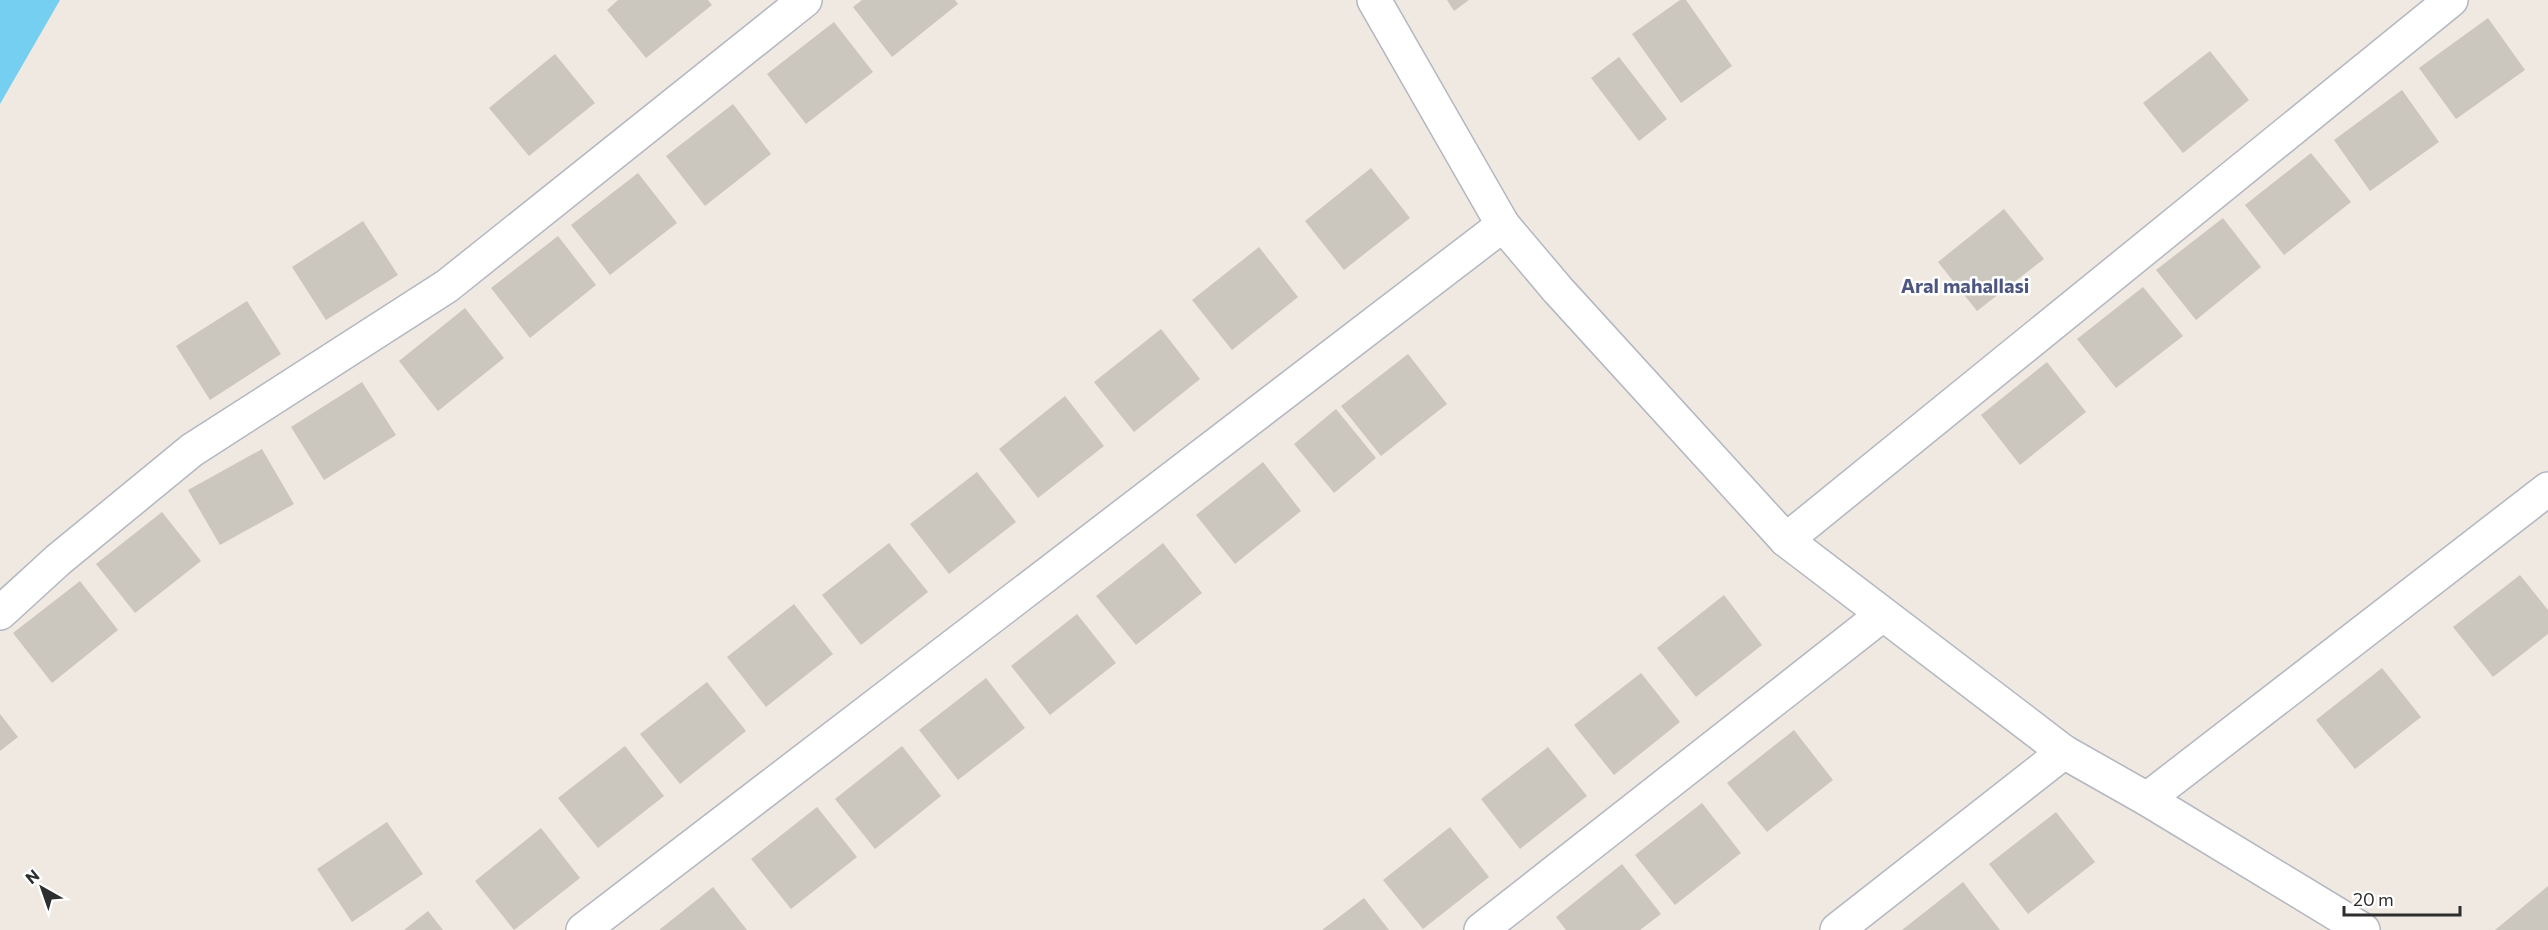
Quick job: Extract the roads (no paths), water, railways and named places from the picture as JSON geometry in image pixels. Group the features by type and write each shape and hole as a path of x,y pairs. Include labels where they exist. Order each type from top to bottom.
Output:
{"street":[{"path":"0,613 58,560 192,450 447,286 805,0"},
{"path":"1374,0 1503,225 1558,290 1786,540 2064,752 2147,799 2363,930"},
{"path":"1786,540 2451,0"},
{"path":"583,930 1503,225"},
{"path":"2147,799 2548,489"},
{"path":"1481,930 1882,615"},
{"path":"1837,930 2064,752"}],"water":[{"path":"0,0 60,0 0,104"}],"district":[{"name":"Aral mahallasi","path":"1965,286"}]}
